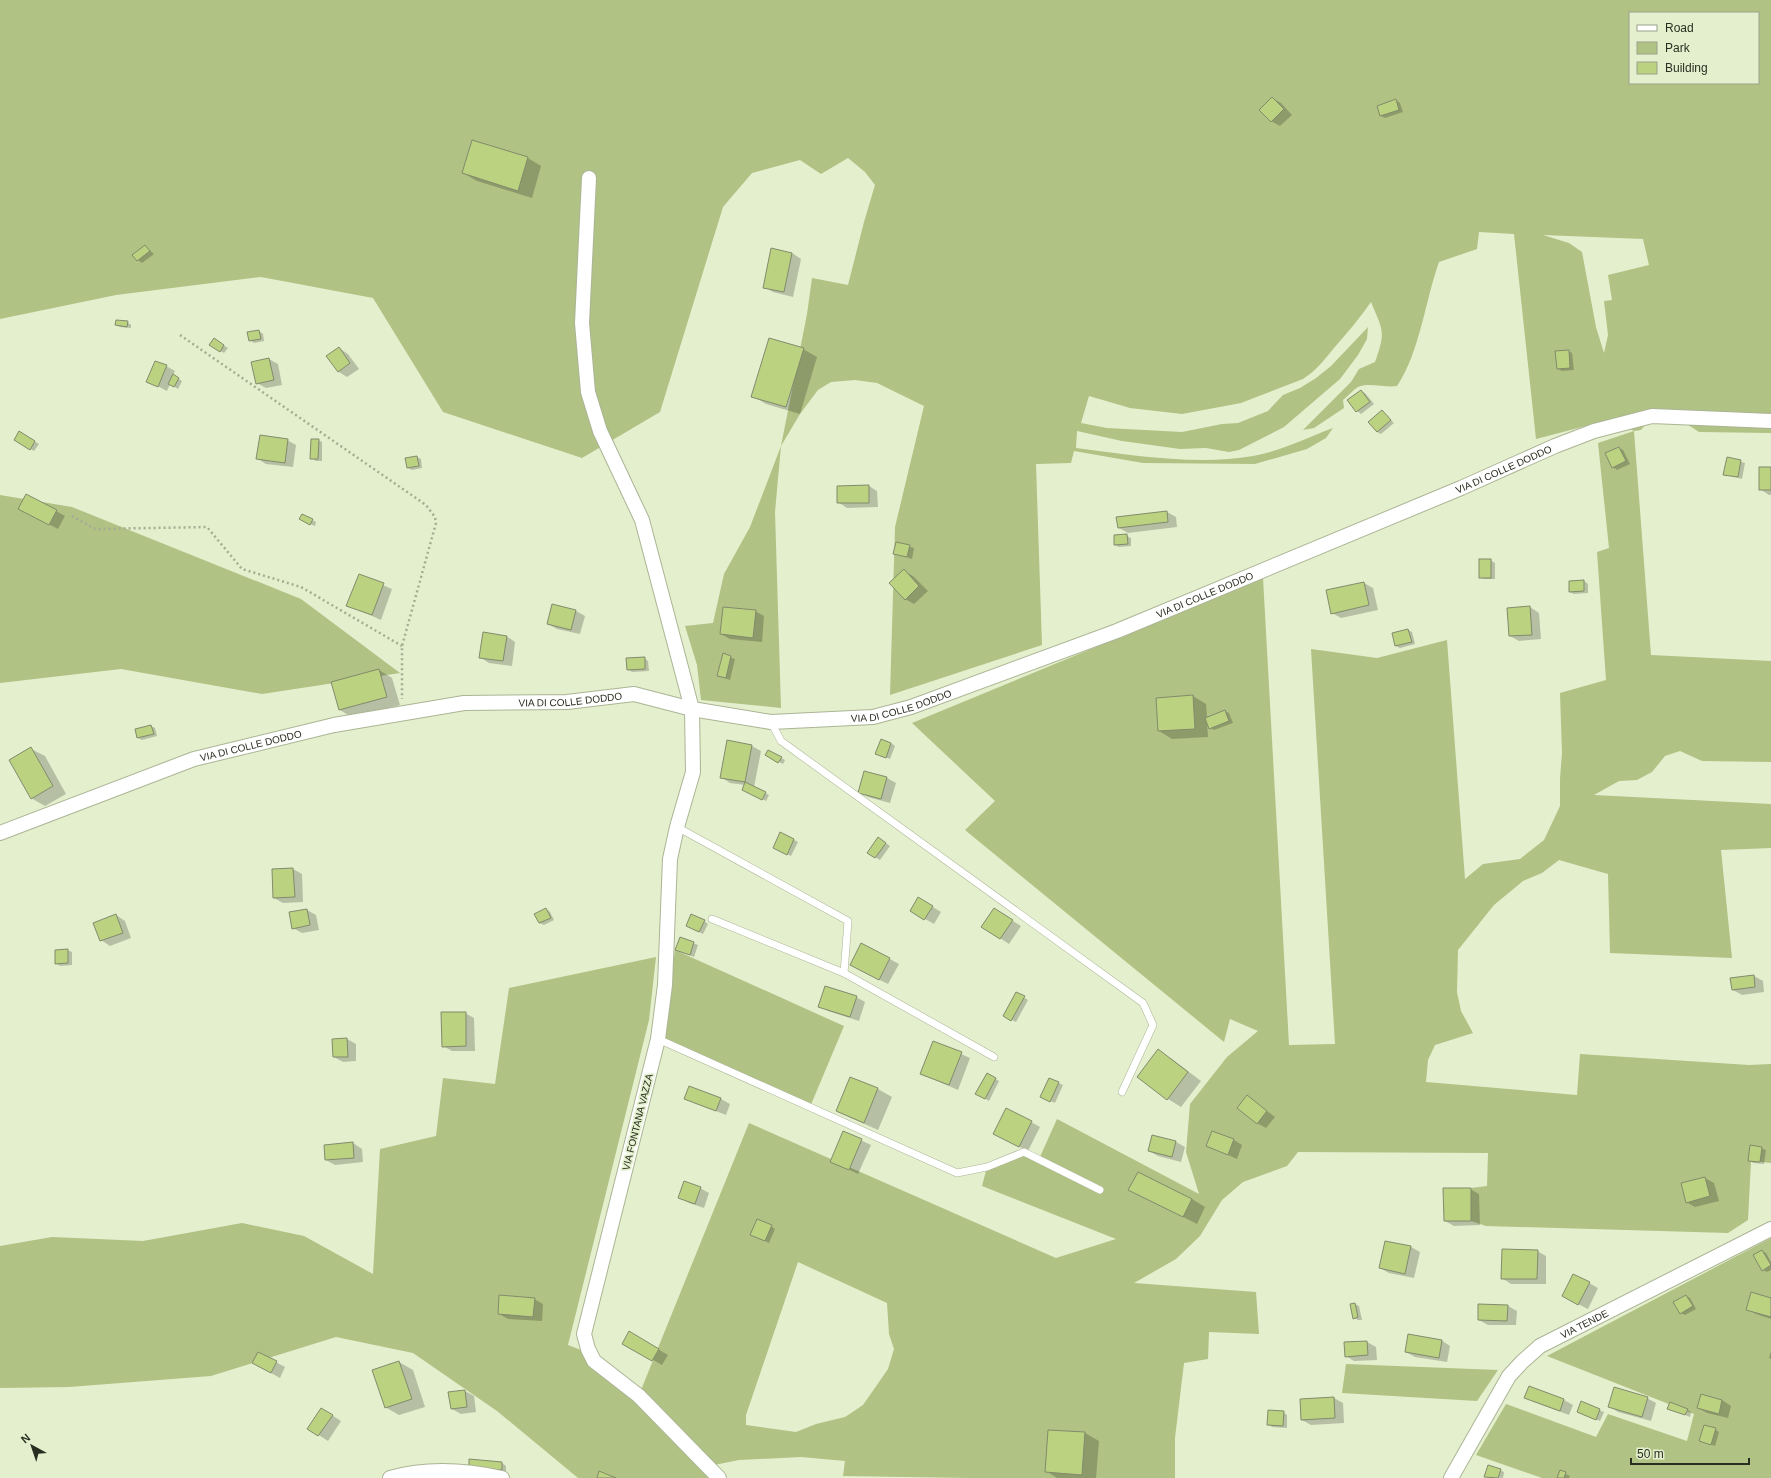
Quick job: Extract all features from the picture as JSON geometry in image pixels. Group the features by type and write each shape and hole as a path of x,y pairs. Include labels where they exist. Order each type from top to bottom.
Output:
{"street":[{"name":"VIA FONTANA VAZZA","path":"589,178 582,323 588,392 600,431 642,520 692,709 693,772 677,827 670,859 664,985 658,1039 584,1334 588,1349 594,1361 639,1396 719,1478"},
{"name":"VIA DI COLLE DODDO","path":"0,833 194,759 334,725 464,703 567,702 634,694 692,709 771,722 873,717 911,707 1117,631 1461,488 1555,446 1594,432 1652,416 1771,421"},
{"name":"VIA TENDE","path":"1451,1478 1510,1376 1531,1353 1540,1346 1771,1229"},
{"path":"390,1478 418,1473 451,1471 485,1474 502,1478"}],"lane":[{"path":"771,722 781,741 1143,1003 1153,1025 1122,1092"},
{"path":"677,827 848,921 844,973"},
{"path":"712,919 844,973 994,1057"},
{"path":"658,1039 957,1173 987,1167 1024,1152 1100,1190"}],"path":[{"path":"180,335 426,505 436,517 436,523 402,646 402,714"},
{"path":"72,516 95,529 207,527 242,569 301,587 402,646"}],"green space":[{"path":"0,0 1771,0 1771,433 1699,432 1682,421 1654,420 1646,424 1641,430 1634,431 1626,427 1620,417 1536,439 1514,234 1479,232 1477,249 1439,262 1417,342 1405,373 1397,386 1367,385 1358,387 1343,400 1344,408 1314,428 1303,430 1351,382 1359,369 1375,362 1381,344 1382,331 1371,302 1323,361 1308,376 1241,403 1182,414 1130,408 1089,396 1081,423 1107,428 1182,432 1222,424 1238,423 1268,411 1283,395 1300,388 1316,378 1331,366 1368,327 1367,339 1358,355 1340,379 1284,427 1239,450 1229,452 1206,448 1180,449 1122,441 1077,431 1076,448 1164,458 1210,460 1232,459 1263,454 1283,448 1333,428 1326,438 1307,449 1255,464 1143,463 1074,451 1071,463 1036,464 1042,645 890,695 895,527 924,406 877,383 855,380 831,382 818,390 800,414 781,446 807,314 812,278 848,285 875,185 865,172 848,158 821,174 800,160 752,173 723,207 660,412 582,458 443,412 373,298 261,277 116,295 0,319","holes":["1543,235 1643,239 1649,265 1608,275 1612,300 1604,301 1608,335 1604,353 1596,327 1582,252 1569,243"]},
{"path":"1634,431 1651,655 1771,661 1771,762 1702,761 1680,751 1665,756 1652,772 1637,780 1619,781 1594,795 1771,804 1771,848 1721,850 1732,958 1610,953 1608,874 1559,860 1542,873 1523,881 1494,905 1458,950 1457,992 1461,1011 1473,1033 1435,1045 1428,1060 1426,1082 1577,1095 1580,1054 1749,1065 1771,1064 1771,1163 1751,1161 1748,1220 1728,1233 1486,1226 1471,1221 1471,1188 1487,1186 1488,1153 1298,1152 1287,1166 1243,1182 1222,1200 1200,1236 1176,1259 1134,1283 1256,1292 1259,1334 1209,1332 1208,1359 1184,1363 1175,1438 1175,1478 968,1478 843,1476 845,1461 801,1457 739,1460 709,1466 716,1478 578,1478 497,1411 413,1353 336,1337 211,1376 69,1387 0,1388 0,1246 52,1237 143,1241 242,1223 304,1236 373,1274 380,1149 436,1136 443,1078 495,1084 509,988 656,957 649,1020 568,1345 586,1352 639,1395 749,1123 1056,1258 1116,1239 982,1186 987,1167 1024,1152 1039,1159 1057,1119 1199,1194 1186,1152 1190,1104 1227,1057 1258,1031 1230,1019 1224,1042 965,830 995,801 912,723 1263,578 1289,1045 1335,1044 1311,649 1377,658 1447,640 1465,879 1483,864 1520,859 1544,840 1560,806 1562,753 1560,693 1606,680 1597,552 1609,548 1598,443","holes":["798,1262 887,1303 889,1334 894,1349 888,1369 863,1405 845,1417 816,1424 796,1432 746,1425 746,1415"]},
{"path":"781,446 775,512 781,708 701,700 697,665 685,626 713,623 724,574 750,527"},
{"path":"0,495 72,507 301,599 400,673 262,694 121,669 0,683"},
{"path":"675,950 844,1026 810,1107 663,1041"},
{"path":"1771,1238 1771,1478 1542,1478 1476,1455 1506,1404 1596,1437 1608,1414 1687,1441 1694,1414 1547,1356"},
{"path":"1346,1364 1498,1370 1477,1401 1342,1393"}],"building":[{"path":"1272,97 1284,109 1271,122 1259,110"},
{"path":"1396,99 1399,110 1380,116 1377,106"},
{"path":"472,140 528,157 518,191 462,173"},
{"path":"145,245 150,251 137,261 132,255"},
{"path":"771,248 792,253 784,292 763,288"},
{"path":"116,320 128,321 127,327 115,325"},
{"path":"259,330 261,339 249,341 247,332"},
{"path":"214,338 224,345 220,352 209,345"},
{"path":"769,338 804,348 786,407 751,397"},
{"path":"339,347 350,363 338,372 326,356"},
{"path":"1569,350 1570,368 1557,369 1555,351"},
{"path":"269,358 274,380 256,384 251,362"},
{"path":"155,361 167,365 158,387 146,382"},
{"path":"173,374 179,378 174,387 168,384"},
{"path":"1361,390 1370,402 1356,412 1347,400"},
{"path":"1382,410 1391,420 1377,432 1368,422"},
{"path":"19,431 35,441 30,450 14,440"},
{"path":"260,435 288,439 285,463 256,459"},
{"path":"311,439 319,439 318,459 310,459"},
{"path":"1619,447 1626,461 1612,468 1605,453"},
{"path":"417,456 419,466 407,468 405,458"},
{"path":"1727,457 1741,460 1738,477 1723,475"},
{"path":"1759,467 1771,467 1771,490 1759,490"},
{"path":"869,485 869,503 837,503 837,486"},
{"path":"26,494 57,510 49,525 18,509"},
{"path":"1167,511 1168,522 1118,528 1116,517"},
{"path":"302,514 313,519 310,525 299,519"},
{"path":"1127,534 1128,544 1114,545 1114,535"},
{"path":"896,542 910,545 907,557 893,554"},
{"path":"1479,559 1491,559 1491,578 1479,578"},
{"path":"904,569 919,586 905,600 889,583"},
{"path":"359,574 384,583 372,615 346,606"},
{"path":"1584,580 1584,591 1569,592 1569,581"},
{"path":"1364,582 1369,605 1331,614 1326,590"},
{"path":"552,604 576,610 571,630 547,624"},
{"path":"1530,606 1532,635 1509,636 1507,608"},
{"path":"723,607 756,610 753,638 720,634"},
{"path":"1408,629 1412,642 1395,646 1392,633"},
{"path":"483,632 507,636 503,661 479,658"},
{"path":"723,653 731,656 726,678 717,676"},
{"path":"645,657 645,669 627,670 626,658"},
{"path":"379,669 387,697 339,710 331,682"},
{"path":"1193,695 1195,729 1158,731 1156,698"},
{"path":"1225,710 1229,721 1209,729 1205,718"},
{"path":"151,725 154,734 137,738 135,729"},
{"path":"881,739 891,743 886,758 875,754"},
{"path":"727,740 752,745 745,782 720,778"},
{"path":"31,747 53,786 31,799 9,760"},
{"path":"768,750 782,757 778,763 765,755"},
{"path":"864,771 887,777 881,799 858,793"},
{"path":"745,782 766,792 762,800 742,790"},
{"path":"780,832 794,839 787,855 773,848"},
{"path":"878,837 886,843 875,858 867,853"},
{"path":"293,868 295,897 273,898 272,869"},
{"path":"918,897 933,906 924,920 910,911"},
{"path":"546,908 551,918 539,923 534,914"},
{"path":"994,908 1013,920 1000,939 981,927"},
{"path":"307,909 310,925 292,929 289,912"},
{"path":"116,914 123,933 100,941 93,923"},
{"path":"691,914 705,920 699,932 686,926"},
{"path":"680,937 694,942 690,955 675,950"},
{"path":"861,943 890,958 879,980 850,965"},
{"path":"68,949 68,963 55,964 55,950"},
{"path":"1754,975 1755,987 1732,990 1730,978"},
{"path":"825,986 857,996 850,1017 818,1007"},
{"path":"1016,992 1025,996 1011,1021 1003,1016"},
{"path":"441,1012 466,1012 466,1046 442,1047"},
{"path":"347,1038 348,1057 333,1057 332,1039"},
{"path":"933,1041 962,1052 949,1085 920,1074"},
{"path":"1158,1049 1188,1072 1167,1100 1137,1077"},
{"path":"987,1073 996,1078 985,1099 975,1094"},
{"path":"850,1077 878,1088 864,1123 836,1111"},
{"path":"1049,1078 1059,1082 1050,1102 1040,1097"},
{"path":"689,1086 721,1098 716,1111 684,1099"},
{"path":"1247,1095 1267,1111 1257,1124 1237,1108"},
{"path":"1006,1108 1032,1121 1019,1147 993,1134"},
{"path":"843,1131 862,1139 849,1170 830,1162"},
{"path":"1212,1131 1234,1139 1228,1155 1206,1146"},
{"path":"1152,1135 1176,1141 1172,1157 1148,1151"},
{"path":"353,1142 354,1158 325,1160 324,1145"},
{"path":"1750,1145 1762,1147 1760,1162 1748,1161"},
{"path":"1138,1172 1192,1199 1183,1217 1128,1190"},
{"path":"1705,1177 1710,1196 1686,1203 1681,1183"},
{"path":"684,1181 701,1187 695,1204 678,1198"},
{"path":"1443,1188 1471,1188 1471,1221 1444,1221"},
{"path":"757,1219 772,1225 765,1241 750,1235"},
{"path":"1385,1241 1411,1246 1405,1274 1379,1268"},
{"path":"1502,1249 1538,1250 1537,1279 1501,1279"},
{"path":"1762,1250 1771,1265 1762,1271 1753,1255"},
{"path":"1573,1274 1590,1282 1578,1305 1562,1296"},
{"path":"1751,1292 1771,1298 1771,1317 1746,1310"},
{"path":"499,1295 535,1298 533,1317 498,1314"},
{"path":"1686,1295 1693,1306 1680,1314 1673,1302"},
{"path":"1355,1303 1358,1317 1353,1319 1350,1304"},
{"path":"1478,1304 1508,1305 1507,1321 1478,1320"},
{"path":"629,1331 659,1349 652,1361 622,1344"},
{"path":"1408,1334 1442,1340 1439,1358 1405,1352"},
{"path":"1367,1341 1368,1355 1345,1357 1344,1342"},
{"path":"258,1352 277,1361 271,1373 252,1363"},
{"path":"399,1361 412,1399 385,1408 372,1370"},
{"path":"1529,1386 1564,1399 1560,1411 1524,1398"},
{"path":"1614,1387 1648,1397 1642,1417 1608,1407"},
{"path":"465,1390 467,1407 451,1409 448,1392"},
{"path":"1701,1394 1722,1400 1719,1414 1697,1408"},
{"path":"1334,1397 1335,1418 1301,1420 1300,1399"},
{"path":"1581,1401 1600,1409 1596,1420 1577,1412"},
{"path":"1670,1402 1688,1409 1685,1415 1667,1409"},
{"path":"321,1408 333,1415 318,1436 307,1429"},
{"path":"1268,1410 1284,1411 1283,1426 1267,1425"},
{"path":"1704,1425 1716,1428 1711,1445 1699,1441"},
{"path":"1048,1430 1085,1432 1082,1475 1045,1472"},
{"path":"469,1459 502,1462 502,1470 469,1467"},
{"path":"1488,1465 1501,1469 1498,1478 1484,1477"},
{"path":"1560,1470 1566,1472 1564,1478 1557,1478"},
{"path":"599,1471 616,1478 597,1478"}]}
